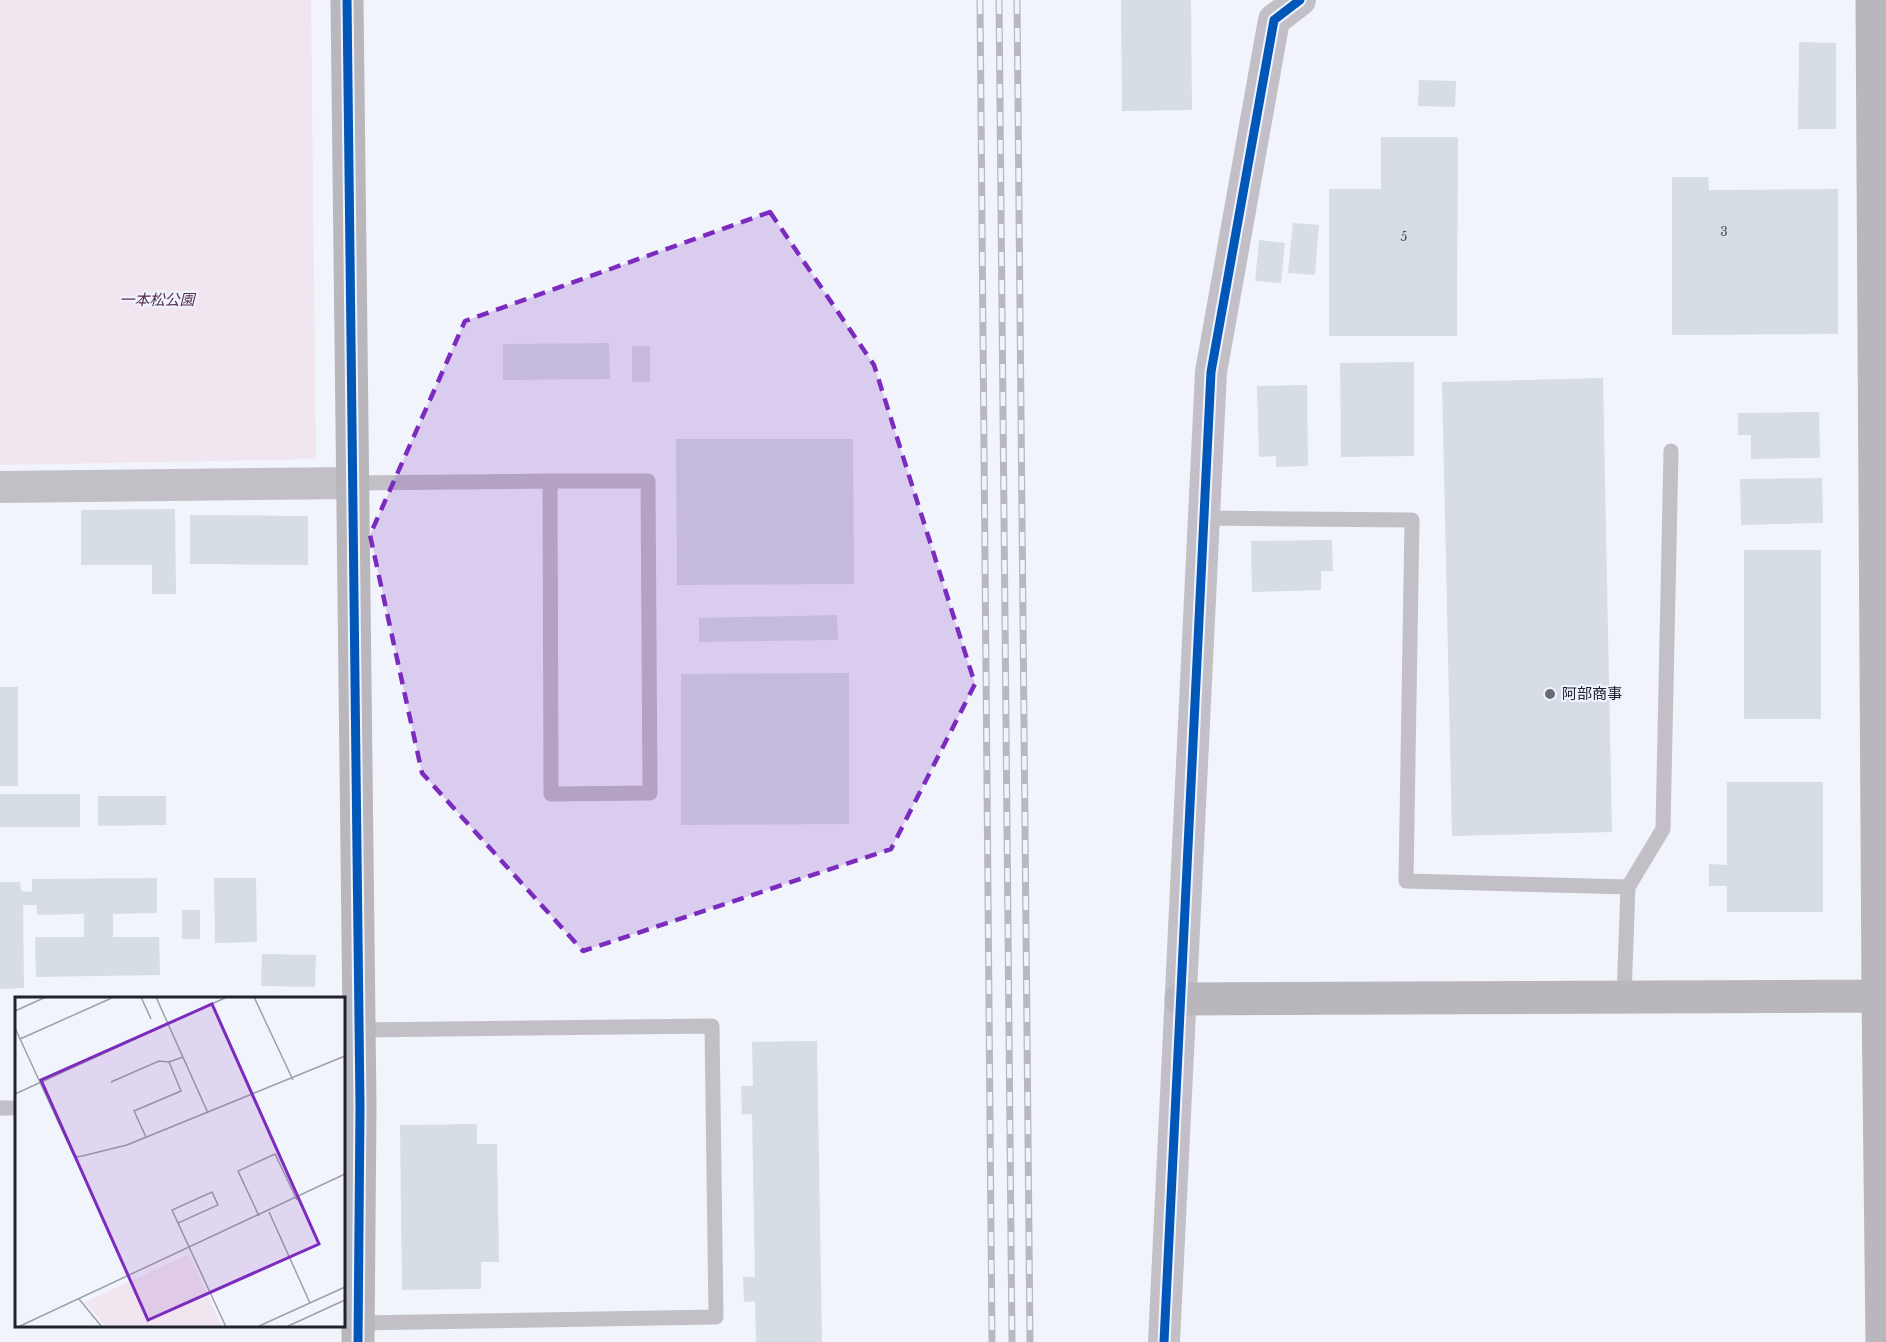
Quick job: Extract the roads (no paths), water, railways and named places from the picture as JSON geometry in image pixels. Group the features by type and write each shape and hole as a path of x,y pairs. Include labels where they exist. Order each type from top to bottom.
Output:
{"street":[{"path":"347,0 359,1030 352,1107 358,1333"},
{"path":"1164,1342 1211,372 1274,20 1300,0"},
{"path":"1872,0 1882,996 1882,1342"},
{"path":"0,487 353,483"},
{"path":"1181,999 1882,996"}],"lane":[{"path":"1624,997 1628,887 1663,829 1671,451"},
{"path":"353,483 550,481 648,481 650,793 551,794 550,481"},
{"path":"1204,518 1412,520 1406,881 1628,887"},
{"path":"358,1333 716,1317 712,1026 359,1030"}],"railway":[{"path":"980,0 992,1342"},
{"path":"999,0 1012,1342"},
{"path":"1017,0 1030,1342"}],"place":[{"name":"阿部商事","path":"1550,694"}],"park label":[{"name":"一本松公園","path":"157,300"}]}
